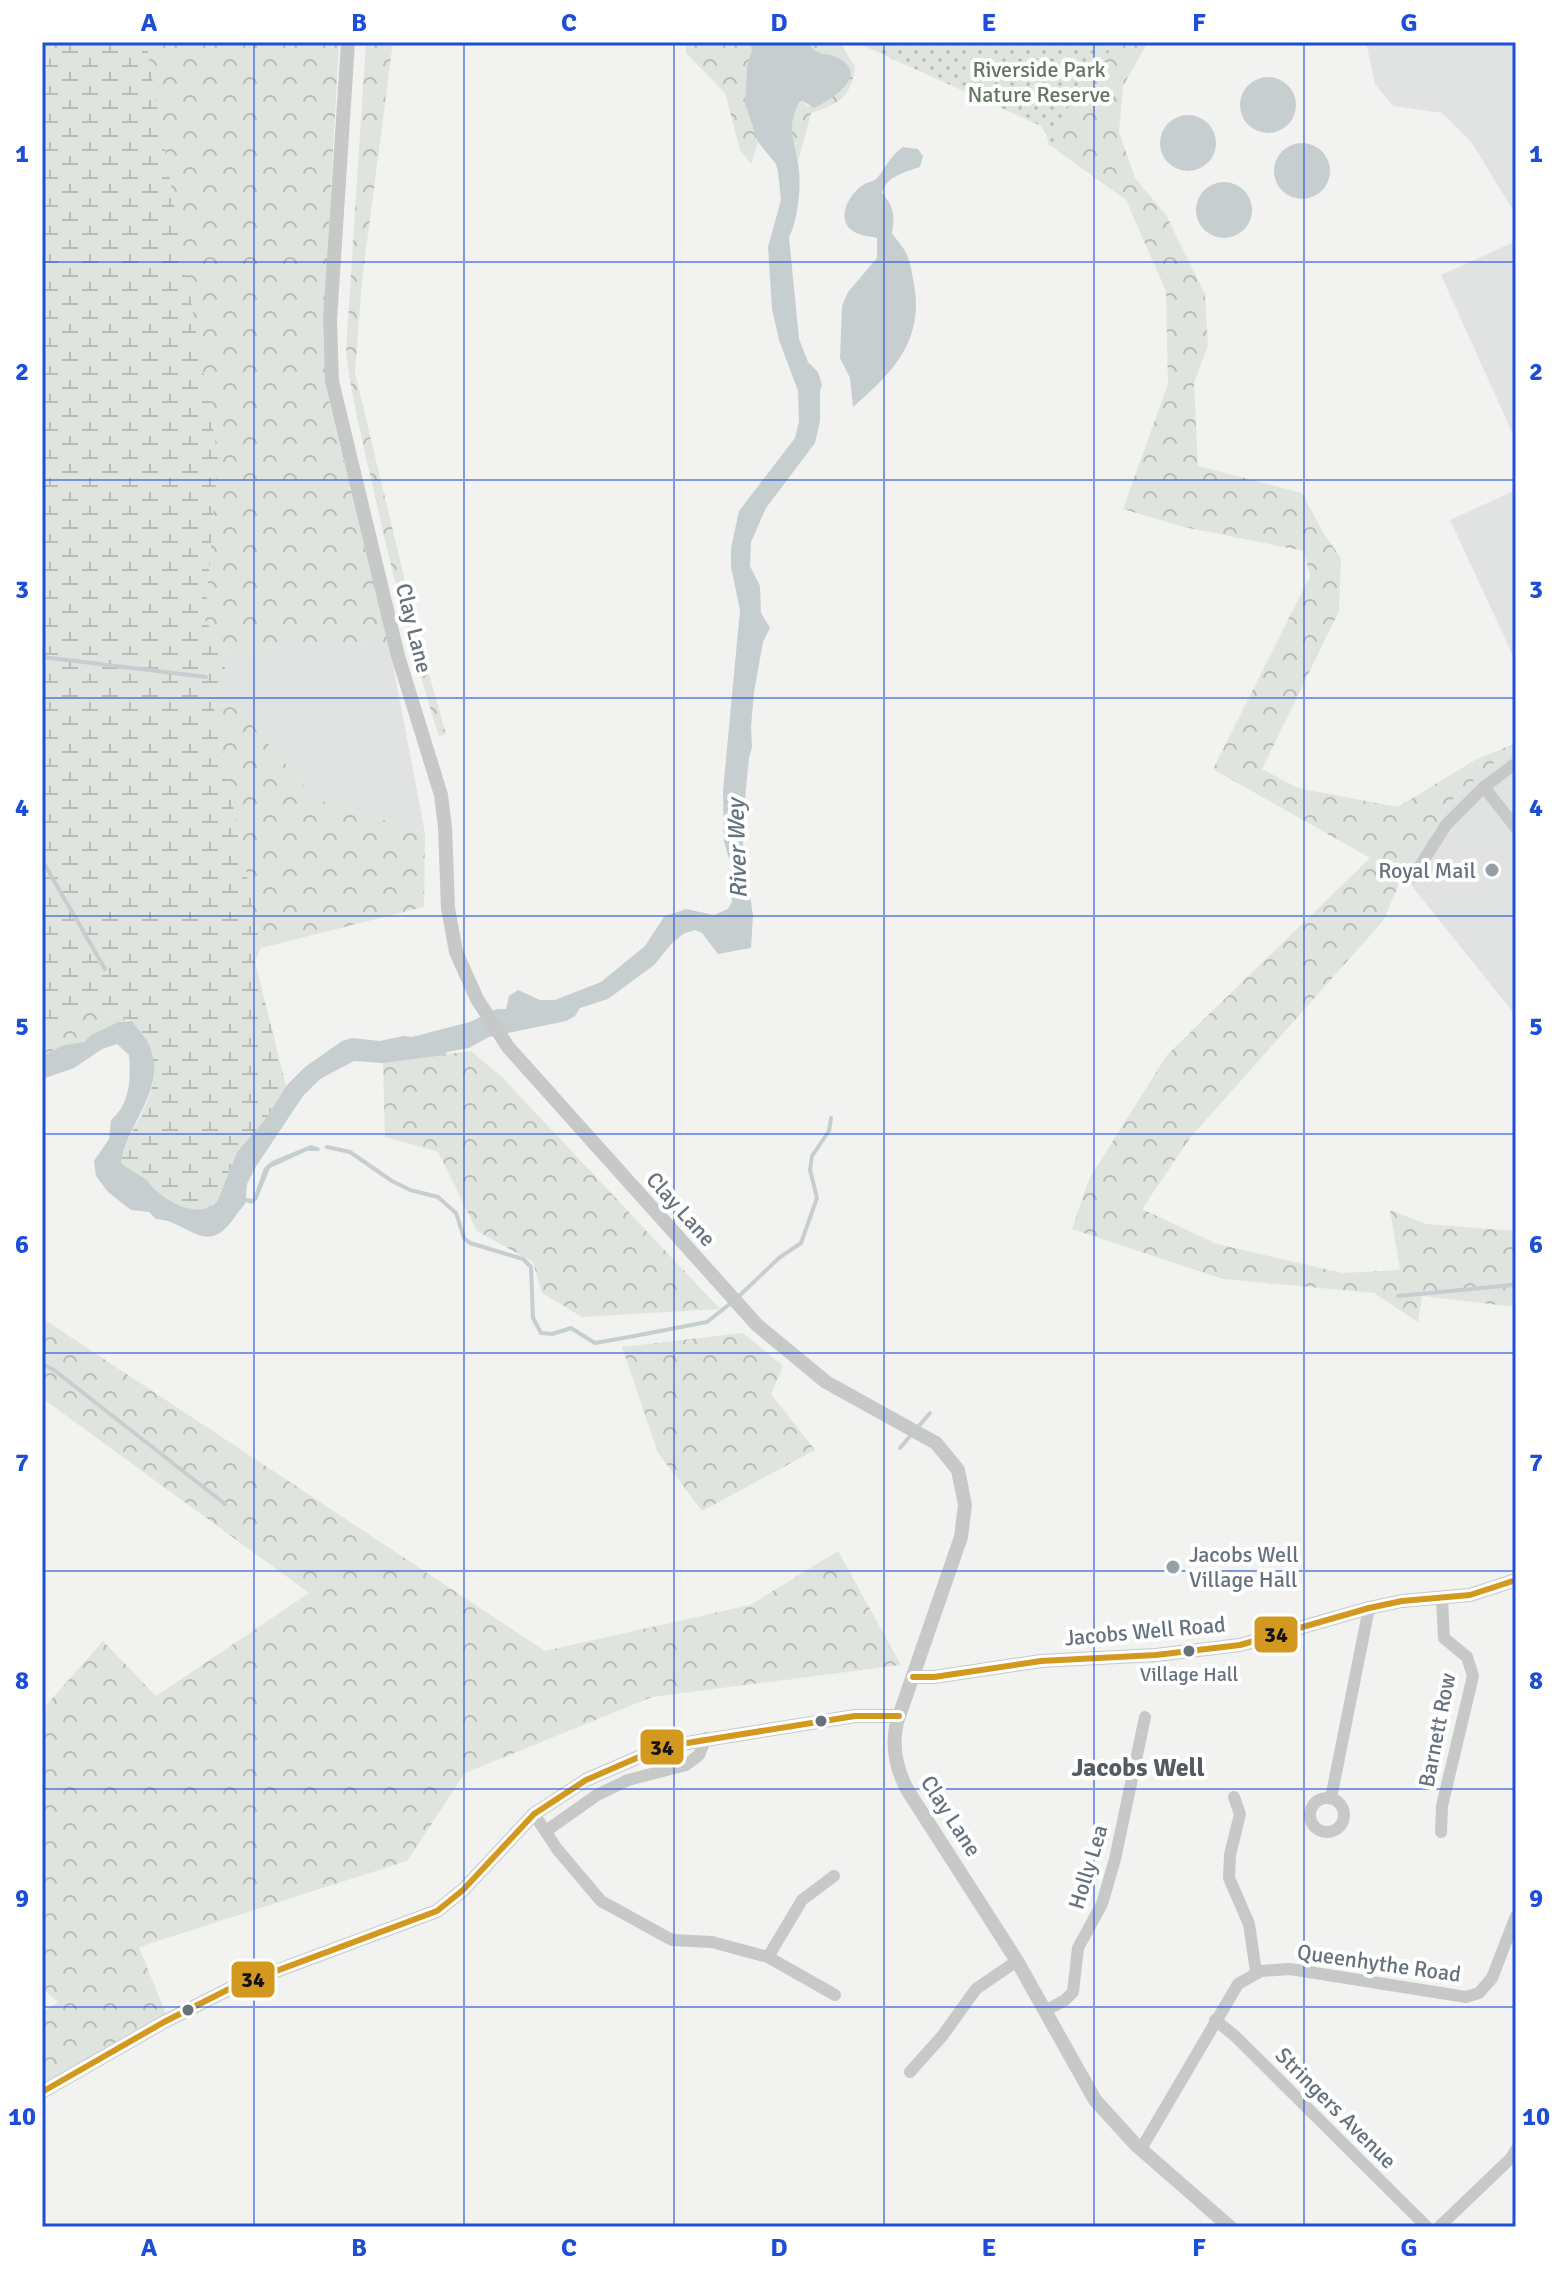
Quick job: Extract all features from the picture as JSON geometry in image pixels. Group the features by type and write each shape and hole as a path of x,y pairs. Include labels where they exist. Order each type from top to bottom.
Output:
{"street":[{"name":"Clay Lane","path":"348,42 330,320 332,381 398,656 441,795 448,908 461,968 483,1009 537,1081 733,1300 826,1382 936,1443 958,1470 965,1497 963,1526 947,1583 895,1728 895,1757 903,1782 1017,1961 1078,2075 1095,2100 1141,2149 1230,2227"},
{"path":"1413,877 1446,825 1484,787 1516,763"},
{"path":"1484,787 1516,828"},
{"name":"Jacobs Well Road","path":"913,1677 934,1677 1041,1661 1209,1650 1266,1639 1369,1608 1402,1601 1470,1595 1516,1580"},
{"name":"Barnett Row","path":"1441,1832 1442,1806 1473,1676 1467,1657 1444,1638 1442,1599"},
{"path":"1331,1798 1369,1608"},
{"path":"42,2092 164,2022 233,1987 437,1911 463,1890 534,1814 586,1780 662,1747 706,1738 869,1714 899,1716"},
{"name":"Holly Lea","path":"1045,2011 1073,1992 1078,1948 1102,1904 1115,1859 1145,1717"},
{"path":"546,1831 597,1795 628,1780 686,1765 699,1755 706,1738"},
{"path":"1141,2149 1238,1984 1256,1972 1249,1924 1229,1878 1230,1855 1240,1814 1234,1797"},
{"path":"534,1814 557,1849 601,1901 672,1940 712,1942 768,1957 835,1995"},
{"path":"768,1957 802,1900 834,1876"},
{"name":"Queenhythe Road","path":"1256,1972 1290,1969 1466,1997 1479,1993 1492,1978 1516,1916"},
{"path":"910,2072 943,2035 976,1989 1017,1961"},
{"name":"Stringers Avenue","path":"1215,2020 1235,2036 1427,2227"},
{"path":"1439,2227 1516,2150"}],"shaded area":[{"path":"1366,42 1516,42 1516,215 1472,143 1442,113 1393,106 1375,84"},
{"path":"1516,241 1516,441 1441,275"},
{"path":"1516,490 1516,662 1450,520"},
{"path":"306,643 389,644 425,833 316,799 238,709 213,703 230,653"},
{"path":"1516,749 1516,1016 1403,875 1448,804 1491,765"}],"green space":[{"path":"42,42 61,42 42,69"},
{"path":"61,42 146,42 218,457 205,621 230,653 213,703 261,948 255,961 286,1086 267,1117 237,1152 217,1202 195,1210 171,1201 121,1163 153,1080 150,1055 132,1021 94,1008 42,1034 42,69"},
{"path":"145,42 339,42 323,335 327,392 389,644 306,643 230,653 205,621 217,457"},
{"path":"366,42 393,42 362,280 355,373 418,635 446,734 439,736 387,547 357,417 346,351"},
{"path":"686,42 750,42 752,51 747,67 745,104 758,142 751,164 740,150 725,93 686,53"},
{"path":"808,42 840,42 855,67 851,86 842,98 811,113 798,162 792,138 794,113 803,101 809,107 839,58 818,54"},
{"name":"Riverside Park Nature Reserve","path":"855,42 1116,42 1057,123 1056,148 1049,145 1041,126"},
{"path":"1105,42 1148,42 1123,86 1119,132 1135,178 1166,215 1205,294 1208,346 1194,383 1198,466 1302,493 1341,558 1339,611 1262,769 1298,788 1398,807 1475,760 1516,743 1516,749 1491,765 1448,804 1403,875 1383,921 1190,1138 1142,1209 1217,1244 1342,1273 1400,1270 1390,1210 1426,1224 1516,1231 1516,1307 1422,1296 1418,1322 1374,1293 1223,1279 1072,1229 1089,1179 1167,1055 1370,858 1213,769 1310,576 1304,551 1184,527 1123,509 1168,384 1166,291 1126,200 1056,150 1041,126"},
{"path":"213,703 238,709 316,799 425,833 424,907 261,948"},
{"path":"94,1008 128,1020 91,1035 84,1042 64,1045 42,1056 42,1034"},
{"path":"471,1051 502,1077 720,1309 582,1317 542,1293 533,1262 477,1231 438,1152 385,1137 383,1062"},
{"path":"42,1318 545,1651 750,1605 838,1551 901,1665 652,1697 465,1773 407,1861 139,1947 166,2014 42,2084 42,2013 58,2002 42,1988 42,1710 103,1641 156,1696 309,1593 42,1398"},
{"path":"743,1333 783,1366 771,1394 815,1450 702,1511 658,1453 622,1347"}],"water":[{"name":"River Wey","path":"750,42 808,42 820,53 840,59 851,73 844,88 820,105 814,108 800,102 792,125 799,191 797,212 789,237 799,339 822,385 815,443 766,508 751,542 750,566 760,586 761,613 770,628 763,642 754,692 752,747 744,809 743,847 753,916 751,948 718,954 702,933 695,930 685,933 654,965 608,999 580,1008 575,1016 566,1021 489,1037 469,1048 445,1055 383,1063 354,1061 320,1079 303,1096 255,1168 247,1184 246,1198 253,1199 264,1168 272,1161 311,1145 320,1148 319,1151 307,1151 270,1168 257,1200 251,1204 246,1202 225,1229 215,1235 206,1237 156,1219 149,1212 131,1210 108,1192 96,1176 94,1161 109,1139 111,1120 126,1099 129,1055 117,1044 102,1049 74,1068 42,1079 42,1056 64,1045 84,1042 91,1035 118,1022 132,1021 150,1047 154,1063 153,1078 121,1163 171,1201 187,1208 203,1209 217,1202 237,1152 267,1117 286,1086 305,1067 342,1041 352,1038 380,1041 412,1037 470,1022 497,1009 506,1009 509,996 518,990 540,1000 555,1000 601,982 645,946 664,917 686,909 714,915 728,909 732,902 730,863 724,841 723,791 740,610 731,567 731,548 739,511 795,438 799,421 798,391 779,340 772,309 768,247 781,200 778,172 776,164 758,142 745,104 747,66 752,51"},
{"path":"1268,77 1288,85 1296,105 1288,125 1268,133 1248,125 1240,105 1248,85"},
{"path":"1188,115 1208,123 1216,143 1208,163 1188,171 1168,163 1160,143 1168,123"},
{"path":"1302,143 1322,151 1330,171 1322,191 1302,199 1282,191 1274,171 1282,151"},
{"path":"903,147 918,149 923,156 920,167 892,179 882,193 893,212 892,233 905,250 910,264 916,304 914,322 910,339 893,368 853,407 850,378 840,358 842,306 848,292 877,258 877,238 862,235 848,226 846,207 853,194 864,184 875,180"},
{"path":"1224,182 1244,190 1252,210 1244,230 1224,238 1204,230 1196,210 1204,190"}],"waterway":[{"path":"42,657 206,677"},
{"path":"42,860 105,969"},
{"path":"738,1297 779,1258 801,1243 817,1198 810,1170 812,1156 829,1131 831,1118"},
{"path":"327,1147 350,1152 410,1190 438,1197 456,1213 464,1238 470,1243 523,1259 531,1267 533,1318 541,1333 552,1334 571,1328 595,1343 707,1322 731,1303"},
{"path":"1398,1296 1516,1287"},
{"path":"42,1364 54,1370 225,1504"},
{"path":"900,1448 930,1413"}],"transit line":[{"name":"34","path":"913,1677 934,1677 1041,1661 1156,1655 1240,1645 1369,1608 1402,1601 1470,1595 1516,1580"},
{"name":"34","path":"42,2092 164,2022 233,1987 437,1911 463,1890 534,1814 586,1780 662,1747 855,1716 899,1716"}],"place":[{"name":"Royal Mail","path":"1492,870"},
{"name":"Jacobs Well Village Hall","path":"1173,1567"},
{"name":"Village Hall","path":"1189,1651"}],"district":[{"name":"Jacobs Well","path":"1138,1768"}]}
